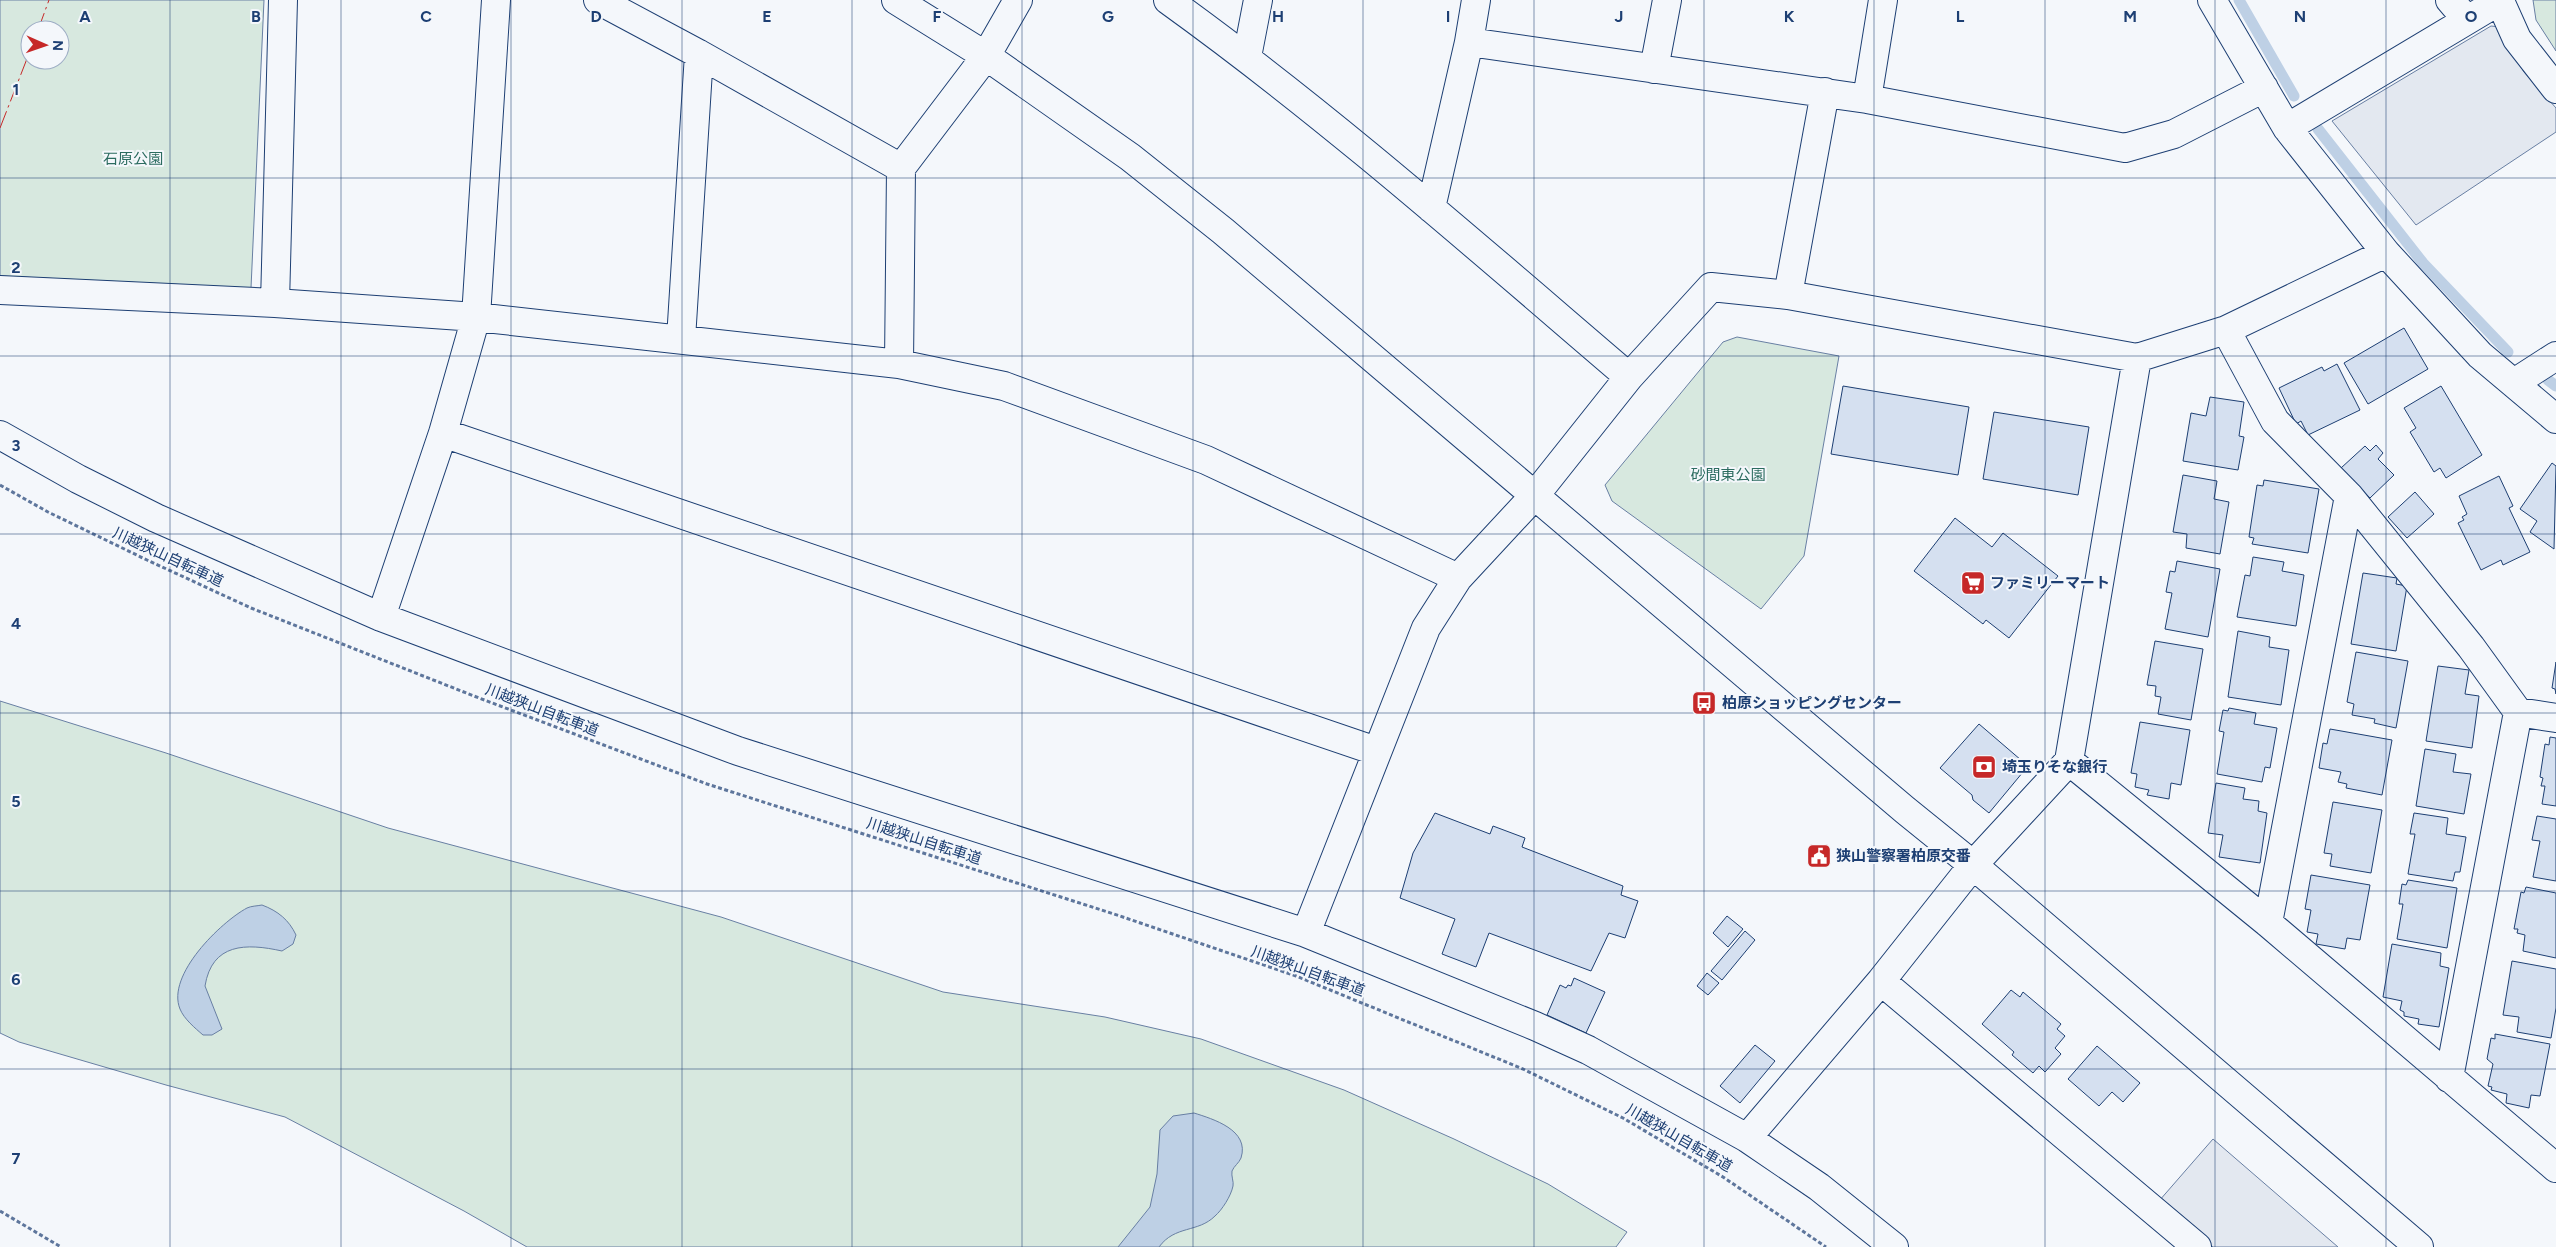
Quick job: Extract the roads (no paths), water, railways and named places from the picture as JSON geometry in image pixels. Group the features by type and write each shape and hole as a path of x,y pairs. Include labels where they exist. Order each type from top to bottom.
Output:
{"street":[{"path":"275,303 283,0"},
{"path":"381,617 443,432 476,317 496,0"},
{"path":"598,0 699,54 901,168"},
{"path":"896,0 986,56 1130,157 1223,231 1536,494 2418,1247"},
{"path":"899,364 901,168 986,56 1018,0"},
{"path":"1168,0 1247,57 1431,208 1629,377"},
{"path":"1247,57 1258,0"},
{"path":"1431,208 1469,42 1476,0"},
{"path":"1654,69 1667,0"},
{"path":"1867,99 1883,0"},
{"path":"2212,0 2287,128 2386,253 2480,356 2556,419"},
{"path":"2450,0 2468,20"},
{"path":"2287,128 2501,0 2516,39 2556,90"},
{"path":"1469,42 1825,92 2125,148 2174,134 2264,88"},
{"path":"681,339 699,54"},
{"path":"1788,295 1825,92"},
{"path":"1306,933 1426,628 1458,578 1536,494 1629,377 1711,287 1788,295 2137,358 2226,330 2386,253"},
{"path":"0,290 275,303 476,317 899,364 1004,386 1206,460 1458,578"},
{"path":"2226,330 2275,421 2349,496 2472,647 2518,712 2556,718"},
{"path":"2514,383 2556,356"},
{"path":"1747,1138 1881,981 1972,865 2069,761 2137,358"},
{"path":"443,432 1376,751"},
{"path":"0,435 78,479 156,518 381,617 738,751 1306,933 1588,1050 1747,1138 1819,1187 1894,1247"},
{"path":"2268,923 2349,496"},
{"path":"2449,1078 2518,712"},
{"path":"2069,761 2268,923 2556,1168"},
{"path":"1881,981 2197,1247"}],"water":[{"path":"262,905 278,913 290,925 296,935 293,944 282,951 256,947 233,949 215,961 205,986 222,1029 212,1035 203,1035 187,1020 180,1009 178,995 181,981 198,951 211,937 247,908"},
{"path":"1194,1113 1220,1122 1235,1133 1240,1140 1242,1148 1241,1158 1232,1171 1233,1186 1228,1198 1215,1216 1208,1221 1172,1235 1159,1247 1118,1247 1150,1207 1157,1174 1160,1130 1173,1116"}],"waterway":[{"path":"2239,0 2294,96"},
{"path":"2318,129 2423,263 2508,352"},
{"path":"2548,380 2556,386"}],"place":[{"name":"ファミリーマート","path":"1973,583"},
{"name":"柏原ショッピングセンター","path":"1704,703"},
{"name":"埼玉りそな銀行","path":"1984,767"},
{"name":"狭山警察署柏原交番","path":"1819,856"}],"park label":[{"name":"石原公園","path":"133,159"},
{"name":"砂間東公園","path":"1728,475"}]}
